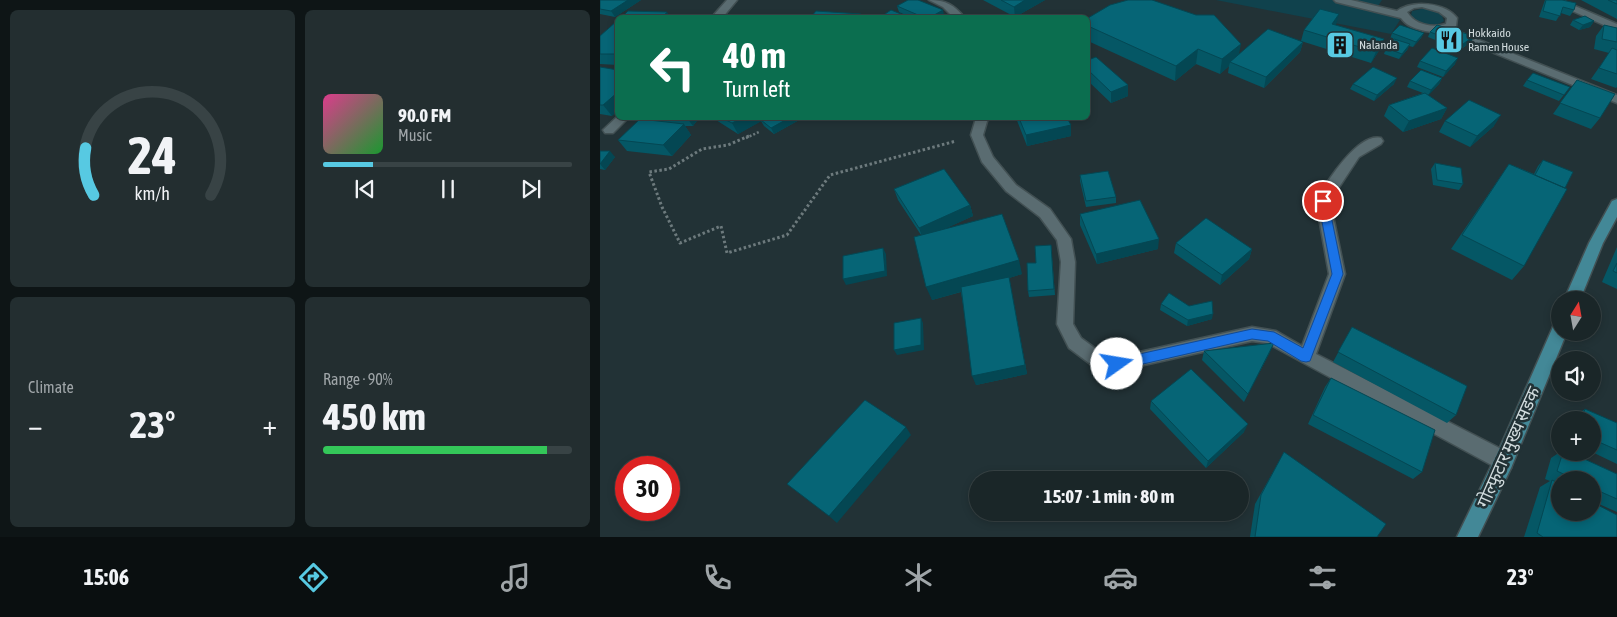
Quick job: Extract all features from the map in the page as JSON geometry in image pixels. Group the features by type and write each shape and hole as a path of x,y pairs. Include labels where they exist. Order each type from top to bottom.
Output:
{"main road":[{"path":"1576,291 1596,243 1617,204"},
{"name":"गोल्फुटार मुख्य सडक","path":"1467,537 1504,461 1555,341"}],"street":[{"path":"719,15 732,0"},
{"path":"934,0 946,5 957,15"},
{"path":"1339,0 1404,16"},
{"path":"1553,0 1617,28"},
{"path":"1446,28 1451,26 1452,18 1450,14 1438,7 1422,4 1408,6 1402,12 1407,20 1421,27 1446,28 1482,45 1617,99"},
{"path":"609,130 620,120"},
{"path":"981,120 977,135 987,159 1011,188 1044,213 1064,239 1068,262 1065,324 1075,343 1095,358 1117,364 1252,334 1270,336 1306,357 1504,461"},
{"path":"1306,357 1337,274 1323,201 1355,154 1377,141"}],"path":[{"path":"759,132 728,145 702,149 669,169 649,172 662,207 680,243 721,226 727,254 787,235 830,175 977,135"}],"shaded area":[{"path":"1216,0 1382,0 1378,6 1400,20 1391,34"},
{"path":"1426,8 1441,14 1444,21 1431,25 1418,22 1411,16 1412,11"}],"building":[{"path":"600,0 628,0 611,11 600,9"},
{"path":"908,0 918,0 943,10 934,15 918,15 897,6"},
{"path":"1001,0 1025,0 1014,7"},
{"path":"1128,0 1152,0 1196,15 1214,15 1241,44 1222,59 1198,49 1176,66 1090,27 1090,17 1110,5"},
{"path":"1546,0 1562,0 1576,3 1574,10 1563,7 1560,16 1543,11"},
{"path":"1608,0 1617,0 1617,4"},
{"path":"1320,9 1339,14 1332,24 1384,39 1376,52 1304,30"},
{"path":"891,10 904,15 884,15"},
{"path":"628,11 667,12 664,15 624,15"},
{"path":"816,11 861,14 860,15 813,15"},
{"path":"1585,16 1594,21 1583,25 1573,20"},
{"path":"615,23 615,54 600,54 600,36"},
{"path":"1400,25 1424,33 1416,42 1392,33"},
{"path":"1437,25 1474,36 1463,44 1430,32"},
{"path":"1604,25 1617,28 1617,42 1602,39"},
{"path":"1268,29 1303,42 1266,77 1230,62"},
{"path":"1394,39 1410,44 1402,54 1386,48"},
{"path":"1432,48 1458,58 1446,71 1420,61"},
{"path":"1612,48 1617,50 1617,74 1599,68"},
{"path":"1096,57 1128,85 1111,92 1090,72 1090,59"},
{"path":"600,67 615,70 615,95 603,105 600,105"},
{"path":"1373,67 1397,78 1377,95 1353,84"},
{"path":"1421,70 1442,78 1431,90 1410,81"},
{"path":"1533,73 1570,87 1564,95 1527,80"},
{"path":"1577,80 1615,94 1600,118 1560,103"},
{"path":"1425,93 1447,108 1409,121 1389,105"},
{"path":"1469,100 1501,115 1477,136 1445,121"},
{"path":"639,120 684,124 663,145 618,140"},
{"path":"726,120 738,120 732,123"},
{"path":"761,120 785,120 771,128"},
{"path":"1020,120 1068,120 1071,125 1026,135"},
{"path":"600,151 610,151 600,164"},
{"path":"1543,160 1573,172 1565,188 1535,175"},
{"path":"1435,163 1461,168 1463,184 1437,180"},
{"path":"1509,164 1567,189 1524,266 1462,235"},
{"path":"944,169 970,205 919,228 894,189"},
{"path":"1108,171 1116,197 1086,201 1080,175"},
{"path":"1140,200 1159,239 1096,254 1080,214"},
{"path":"1002,214 1019,260 926,287 914,237"},
{"path":"1206,218 1252,249 1222,275 1176,243"},
{"path":"1051,245 1054,289 1028,291 1027,263 1036,263 1035,246"},
{"path":"883,248 885,271 843,279 843,256"},
{"path":"1617,263 1617,273 1613,271"},
{"path":"1009,277 1025,365 972,376 961,287"},
{"path":"1169,293 1189,306 1212,301 1213,314 1188,320 1161,304"},
{"path":"921,318 921,345 894,350 894,323"},
{"path":"1352,327 1467,386 1456,415 1338,352"},
{"path":"1274,343 1248,394 1204,351"},
{"path":"1191,369 1248,424 1208,461 1151,401"},
{"path":"1331,378 1435,430 1422,472 1313,415"},
{"path":"865,400 906,427 829,516 787,484"},
{"path":"1601,416 1617,423 1617,450 1601,443"},
{"path":"1284,452 1386,524 1377,537 1255,537 1261,495"},
{"path":"1560,461 1589,461 1617,474 1617,499 1601,492 1601,471 1557,471"},
{"path":"1551,484 1551,521 1601,521 1601,507 1617,515 1617,537 1543,537 1537,533"}],"place":[{"name":"Hokkaido Ramen House","path":"1449,40"},
{"name":"Nalanda","path":"1340,45"}],"route":[{"path":"1117,364 1252,334 1270,336 1306,357 1337,274 1323,201"}]}
